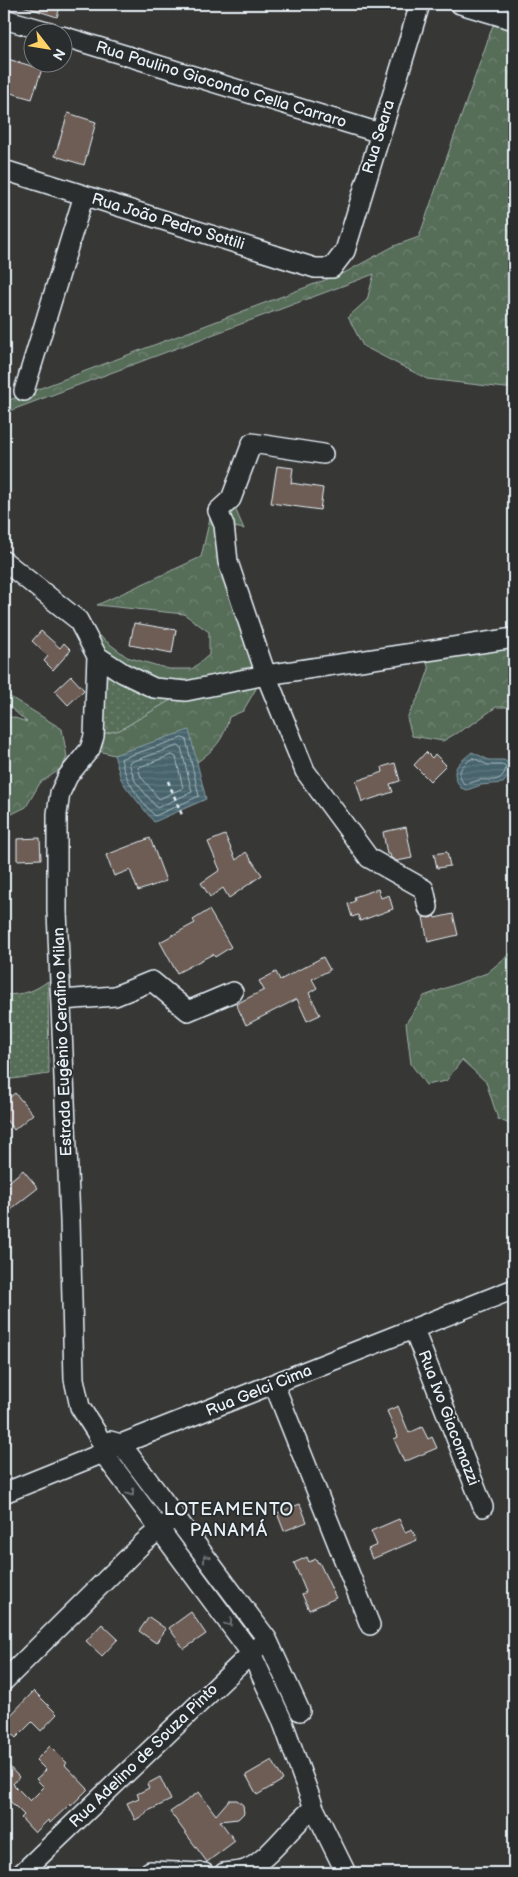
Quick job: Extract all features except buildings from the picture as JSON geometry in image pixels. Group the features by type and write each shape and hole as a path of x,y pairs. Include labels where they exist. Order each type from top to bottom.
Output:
{"street":[{"name":"Rua Seara","path":"332,268 344,251 420,4"},
{"path":"460,4 514,20"},
{"path":"4,18 22,23"},
{"name":"Rua Paulino Giocondo Cella Carraro","path":"72,39 380,133"},
{"name":"Rua João Pedro Sottili","path":"4,170 315,268 332,268"},
{"path":"24,391 84,195"},
{"path":"323,454 252,443 231,499 218,511 224,525 228,562 266,675 304,771 369,858 424,889 428,907"},
{"path":"4,560 78,620 97,656 123,673 154,688 186,691 266,675 514,638"},
{"name":"Estrada Eugênio Cerafino Milan","path":"97,656 94,736 90,749 68,776 60,793 57,814 57,911 62,1000 74,1379 80,1407 96,1432 102,1444 103,1453 252,1654 282,1720 314,1808 346,1873"},
{"path":"62,1000 116,996 152,981 188,1011 233,992"},
{"name":"Rua Gelci Cima","path":"4,1493 121,1444 514,1289"},
{"name":"Rua Ivo Giacomazzi","path":"414,1330 483,1507"},
{"path":"274,1384 370,1625"},
{"path":"96,1432 108,1440 121,1444 267,1639 300,1711"},
{"path":"4,1681 143,1543 176,1516"},
{"name":"Rua Adelino de Souza Pinto","path":"22,1873 267,1639"},
{"path":"224,1873 247,1869 264,1858 302,1816 314,1808"},
{"path":"150,1871 204,1873"}],"path":[{"path":"168,781 182,815"}],"green space":[{"path":"493,25 514,31 514,389 427,379 363,346 348,317 367,300 374,274 4,413 4,402 346,272 394,246 419,237"},
{"path":"231,499 244,529 224,525 266,675 253,678 257,687 243,711 229,717 218,743 196,763 188,731 114,755 90,749 94,736 120,730 186,691 123,673 78,620 127,657 169,669 192,669 209,655 209,632 184,614 97,605 201,557 210,518"},
{"path":"514,638 514,707 496,707 474,723 443,741 412,736 407,718 421,692 429,669 423,653"},
{"path":"97,656 186,691 120,730 94,736"},
{"path":"4,693 62,729 67,757 62,768 40,783 26,807 4,818 4,717 12,717 27,722 4,702"},
{"path":"513,951 514,1126 498,1119 486,1082 462,1060 446,1081 426,1085 411,1064 406,1023 424,996 487,973"},
{"path":"48,981 49,1074 4,1080 4,995 27,992"}],"water":[{"path":"189,730 206,799 154,822 121,779 114,755"},
{"path":"472,752 489,760 504,760 510,764 509,776 503,783 481,785 467,790 461,788 455,776 456,767"}],"district":[{"name":"LOTEAMENTO PANAMÁ","path":"229,1519"}]}
